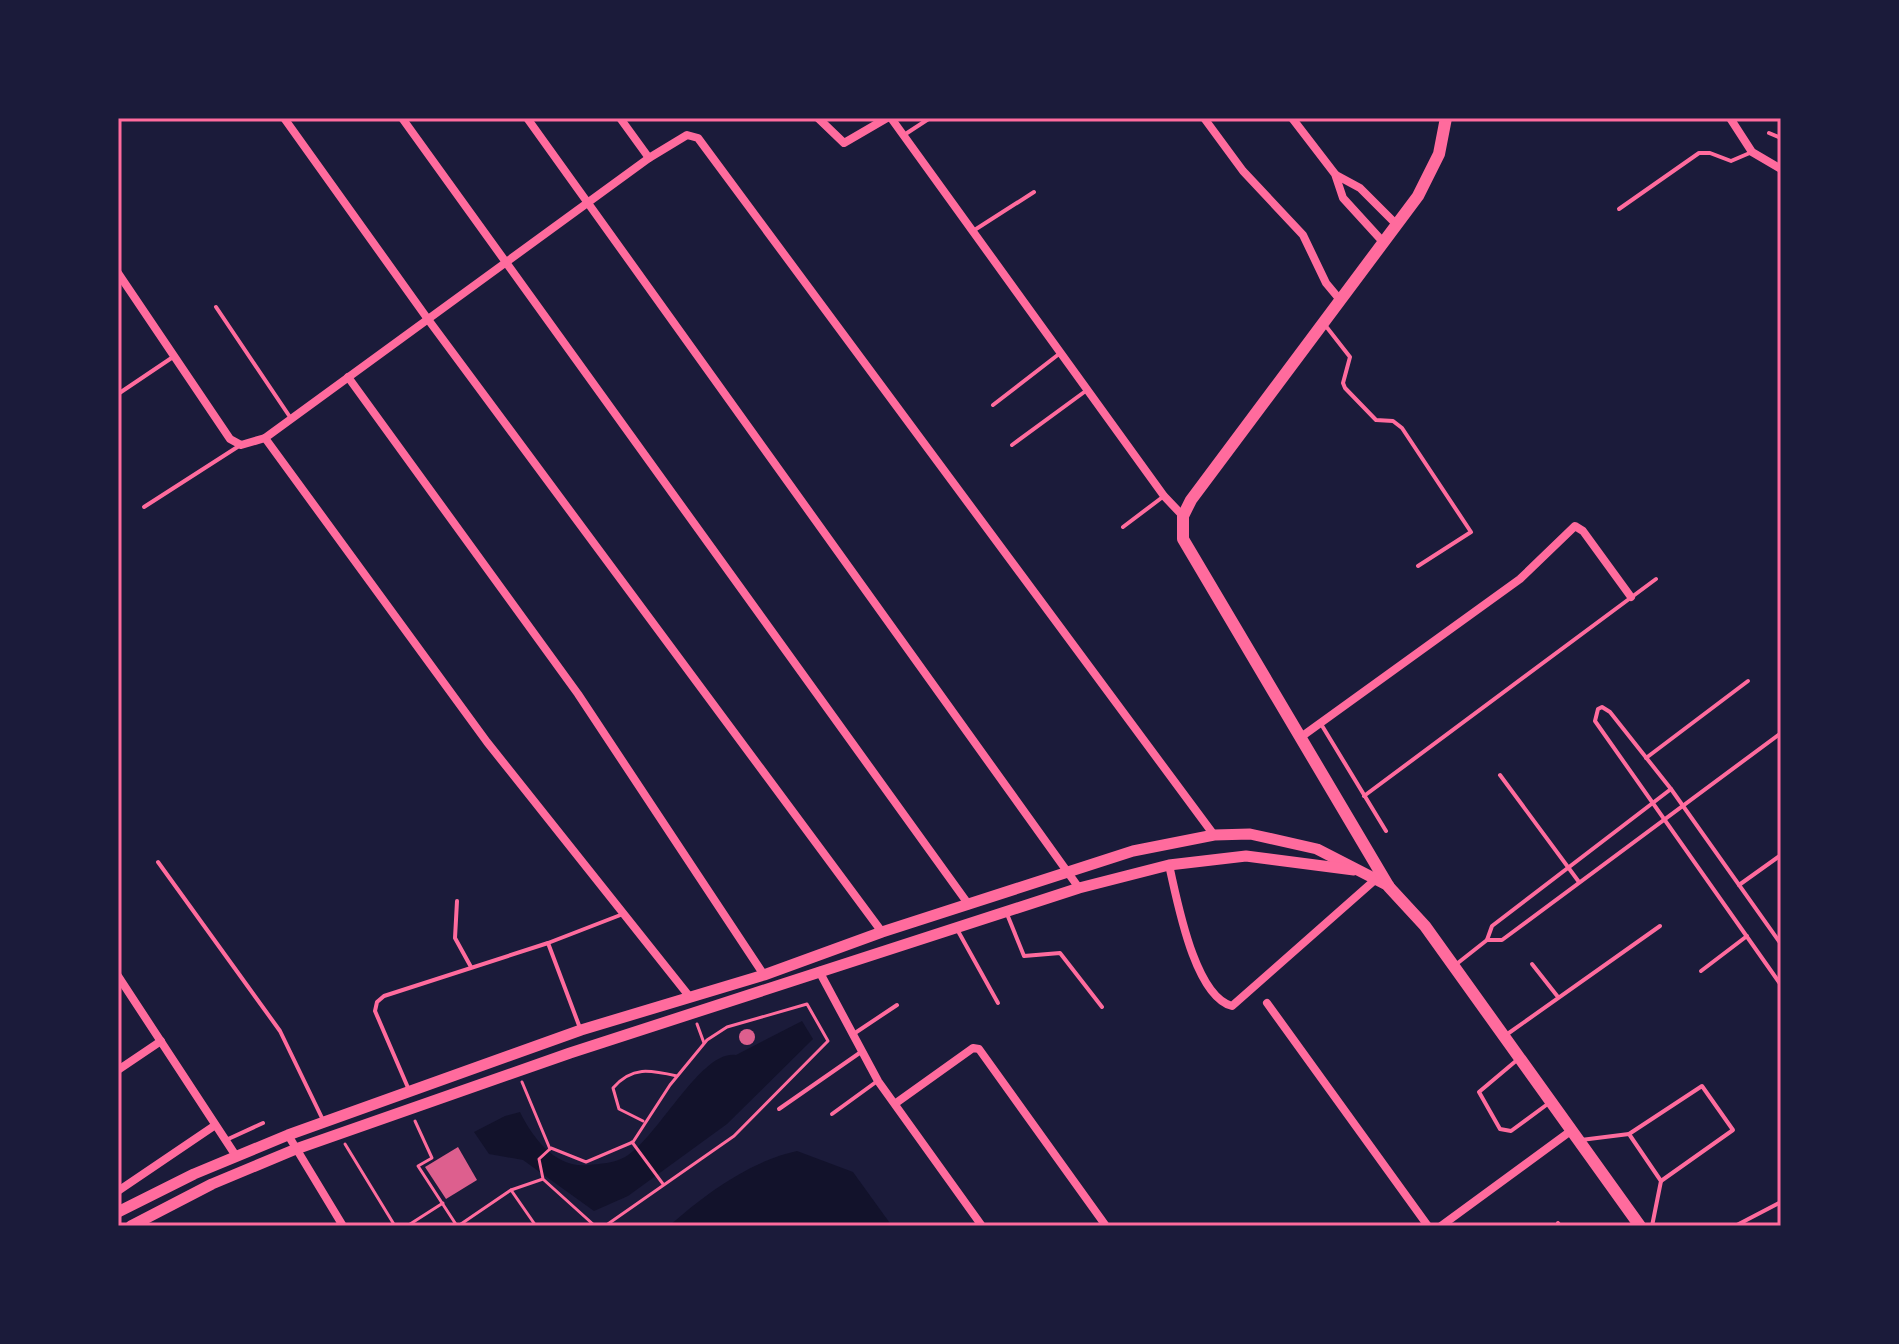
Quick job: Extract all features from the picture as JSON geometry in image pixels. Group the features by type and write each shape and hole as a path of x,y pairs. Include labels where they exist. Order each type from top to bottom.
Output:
{"main road":[{"path":"1446,118 1439,154 1430,178 1183,516 1183,539 1389,887 1425,926 1640,1226"}],"street":[{"path":"284,118 427,318 882,932"},
{"path":"402,118 969,905"},
{"path":"527,118 1079,888"},
{"path":"620,118 649,158"},
{"path":"818,118 844,143 889,118 1164,496 1183,516"},
{"path":"1204,118 1243,171 1303,235 1326,283 1342,302"},
{"path":"1292,118 1335,174 1343,198 1384,243"},
{"path":"1730,118 1752,152 1781,169"},
{"path":"118,273 122,286 175,356 230,439 241,445 265,438 649,158 687,135 698,138 1214,835"},
{"path":"1335,174 1360,188 1397,225"},
{"path":"348,377 578,694 764,975"},
{"path":"265,438 487,742 689,996"},
{"path":"1301,737 1520,579 1575,526 1583,531 1631,597"},
{"path":"118,1212 236,1156 409,1091 581,1030 764,975 882,932 1133,851 1214,835 1250,834 1288,840 1317,849 1389,887"},
{"path":"131,1226 212,1184 296,1149 518,1071 1079,888 1169,865 1246,856 1359,871"},
{"path":"1169,865 1186,938 1211,990 1232,1006 1376,879"},
{"path":"819,971 878,1081 982,1226"},
{"path":"118,976 236,1156"},
{"path":"1267,1003 1428,1226"},
{"path":"118,1070 161,1041"},
{"path":"896,1103 973,1048 979,1049 1106,1226"},
{"path":"118,1191 214,1126"},
{"path":"288,1135 343,1226"},
{"path":"1441,1226 1575,1136"}],"lane":[{"path":"903,137 930,118"},
{"path":"1769,133 1781,138"},
{"path":"1619,209 1699,153 1731,161 1752,152"},
{"path":"971,232 1034,192"},
{"path":"216,307 292,419"},
{"path":"1325,325 1350,357 1343,383 1345,388 1376,420 1393,421 1402,428 1471,532 1418,566"},
{"path":"993,405 1060,352"},
{"path":"118,394 175,356"},
{"path":"1012,445 1087,390"},
{"path":"144,507 241,445"},
{"path":"1123,527 1164,496"},
{"path":"1364,796 1656,579"},
{"path":"1646,758 1748,681"},
{"path":"1781,944 1671,789 1610,712 1602,707 1598,709 1595,721 1781,985"},
{"path":"1321,724 1386,831"},
{"path":"1487,940 1502,940 1663,817 1781,733"},
{"path":"1500,775 1579,882"},
{"path":"1454,966 1487,940 1492,926 1671,789"},
{"path":"1739,885 1781,855"},
{"path":"158,862 280,1031 324,1122"},
{"path":"457,901 455,938 471,967"},
{"path":"1006,911 1024,956 1060,953 1102,1007"},
{"path":"409,1091 375,1011 377,1002 399,989 548,943 623,914"},
{"path":"1504,1036 1660,926"},
{"path":"957,928 998,1003"},
{"path":"1701,971 1747,936"},
{"path":"548,943 581,1030"},
{"path":"1532,964 1558,997"},
{"path":"852,1036 897,1005"},
{"path":"779,1109 861,1052"},
{"path":"1520,1059 1479,1092 1500,1129 1511,1131 1551,1102"},
{"path":"832,1114 878,1081"},
{"path":"1575,1136 1629,1134 1702,1086 1733,1130 1661,1181 1652,1226"},
{"path":"224,1141 263,1123"},
{"path":"1629,1134 1661,1181"},
{"path":"1735,1226 1781,1202"}],"path":[{"path":"518,1071 549,1149 586,1162 634,1143 644,1122 677,1076 704,1043 727,1027 807,1004 828,1041 734,1136 605,1226"},
{"path":"693,1013 704,1043"},
{"path":"644,1122 619,1109 613,1088 625,1074 646,1069 677,1076"},
{"path":"410,1109 432,1158 418,1166 458,1226 511,1190 542,1177"},
{"path":"339,1134 395,1226"},
{"path":"634,1143 663,1184"},
{"path":"549,1149 539,1159 542,1177 595,1226"},
{"path":"511,1190 536,1226"},
{"path":"407,1226 443,1203"}],"shaded area":[{"path":"802,1021 813,1039 727,1124 628,1196 594,1211 523,1160 489,1154 474,1132 520,1112 539,1142 556,1157 577,1165 616,1161 638,1147 709,1066"},
{"path":"797,1151 853,1172 892,1226 669,1226 729,1180 762,1162"}],"building":[{"path":"744,1029 750,1029 755,1037 753,1043 744,1045 739,1040 739,1034"},
{"path":"458,1147 477,1180 446,1199 425,1167"}]}
